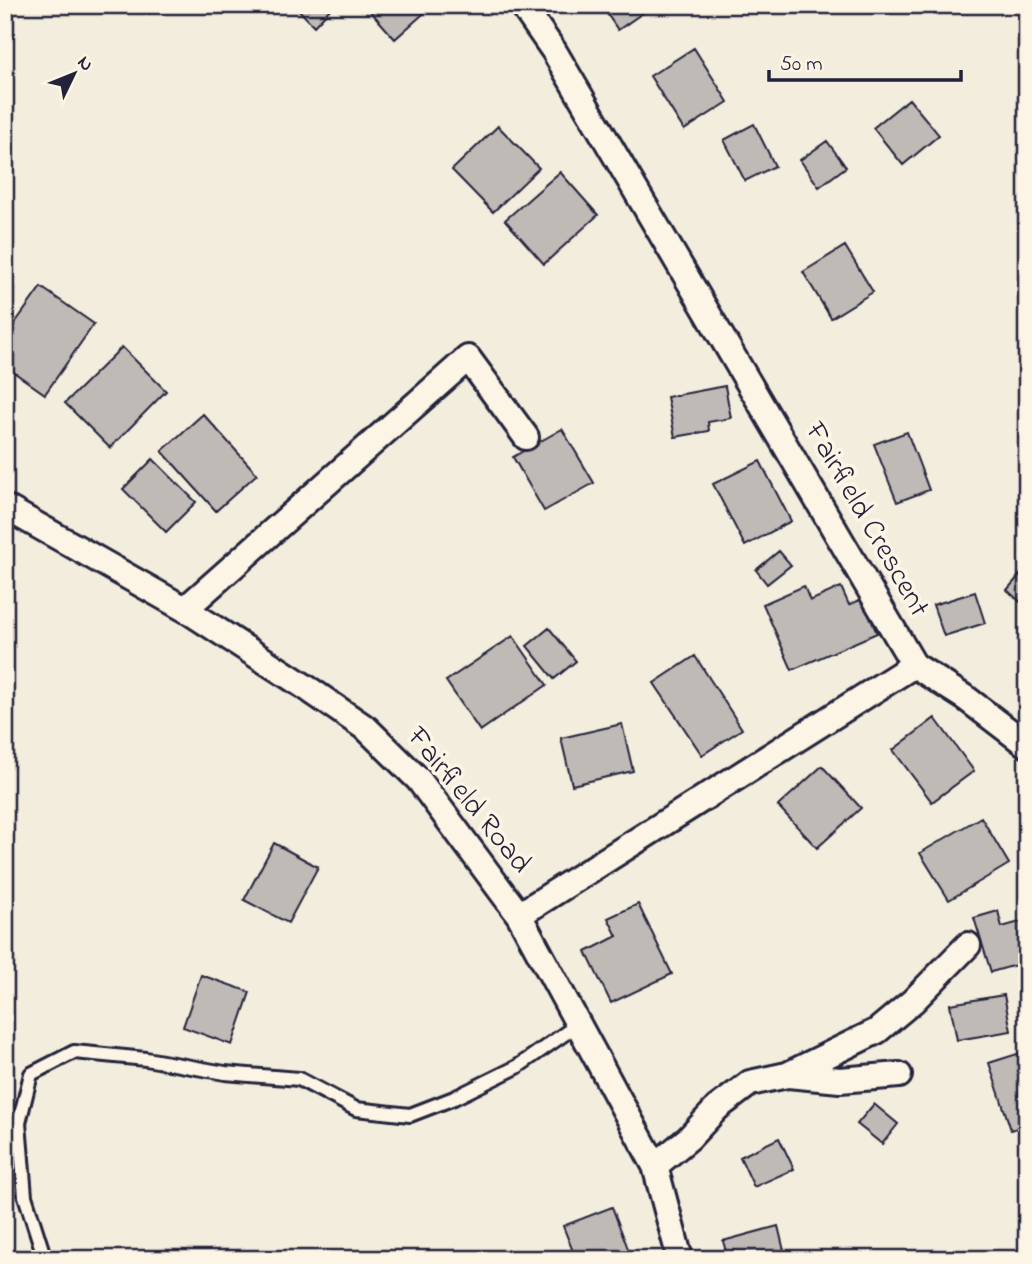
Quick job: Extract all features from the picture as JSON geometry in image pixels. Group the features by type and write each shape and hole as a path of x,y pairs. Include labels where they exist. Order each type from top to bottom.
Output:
{"street":[{"name":"Fairfield Crescent","path":"519,915 914,665 561,63 522,5"},
{"path":"185,608 468,358 526,437"},
{"name":"Fairfield Road","path":"5,507 185,608 367,729 419,780 519,915 655,1166 680,1259"},
{"path":"914,665 967,699 1027,745"},
{"path":"655,1166 689,1138 717,1108 750,1083 787,1075 877,1031 913,1001 968,945"},
{"path":"787,1075 840,1080 899,1075"}],"lane":[{"path":"46,1259 25,1196 19,1123 31,1074 74,1052 146,1059 225,1073 299,1079 356,1109 410,1115 454,1098 517,1067 577,1025"}],"building":[{"path":"294,5 334,5 314,26"},
{"path":"365,5 429,5 431,7 395,39"},
{"path":"601,5 654,5 618,30"},
{"path":"694,48 728,102 684,130 650,76"},
{"path":"909,99 939,135 903,165 873,128"},
{"path":"754,124 775,166 745,181 724,140"},
{"path":"498,126 539,168 493,212 452,170"},
{"path":"827,141 846,167 819,187 800,160"},
{"path":"560,172 598,215 544,264 505,220"},
{"path":"845,246 873,292 831,318 803,272"},
{"path":"41,287 94,324 45,394 5,366 5,337"},
{"path":"122,347 166,391 110,448 65,403"},
{"path":"725,386 731,418 708,422 709,431 675,437 667,397"},
{"path":"203,414 257,474 216,511 162,451"},
{"path":"562,429 594,483 544,511 513,457"},
{"path":"907,432 929,490 897,502 874,444"},
{"path":"153,459 196,502 166,532 123,489"},
{"path":"760,461 791,521 745,546 713,484"},
{"path":"779,551 791,565 767,584 756,570"},
{"path":"1025,569 1027,571 1027,608 1007,590"},
{"path":"804,586 810,601 841,587 849,605 862,599 877,633 792,670 763,604"},
{"path":"975,592 985,623 944,636 933,605"},
{"path":"549,628 576,661 554,679 527,646"},
{"path":"513,636 547,685 480,731 446,681"},
{"path":"695,656 742,729 702,755 654,683"},
{"path":"935,718 974,771 932,802 893,750"},
{"path":"622,724 633,771 572,785 561,738"},
{"path":"822,766 861,808 817,848 778,806"},
{"path":"981,817 1009,864 949,900 920,853"},
{"path":"274,843 318,867 288,923 244,900"},
{"path":"638,904 672,974 611,1003 586,952 617,936 608,918"},
{"path":"998,911 1002,927 1027,920 1027,962 991,972 974,918"},
{"path":"201,975 250,992 232,1045 183,1027"},
{"path":"1004,995 1011,1031 957,1040 950,1004"},
{"path":"1027,1051 1027,1125 1011,1130 989,1063"},
{"path":"874,1104 898,1124 882,1144 857,1124"},
{"path":"779,1138 794,1169 754,1187 740,1157"},
{"path":"612,1207 632,1259 576,1259 563,1226"},
{"path":"778,1226 786,1259 728,1259 723,1241"}]}
